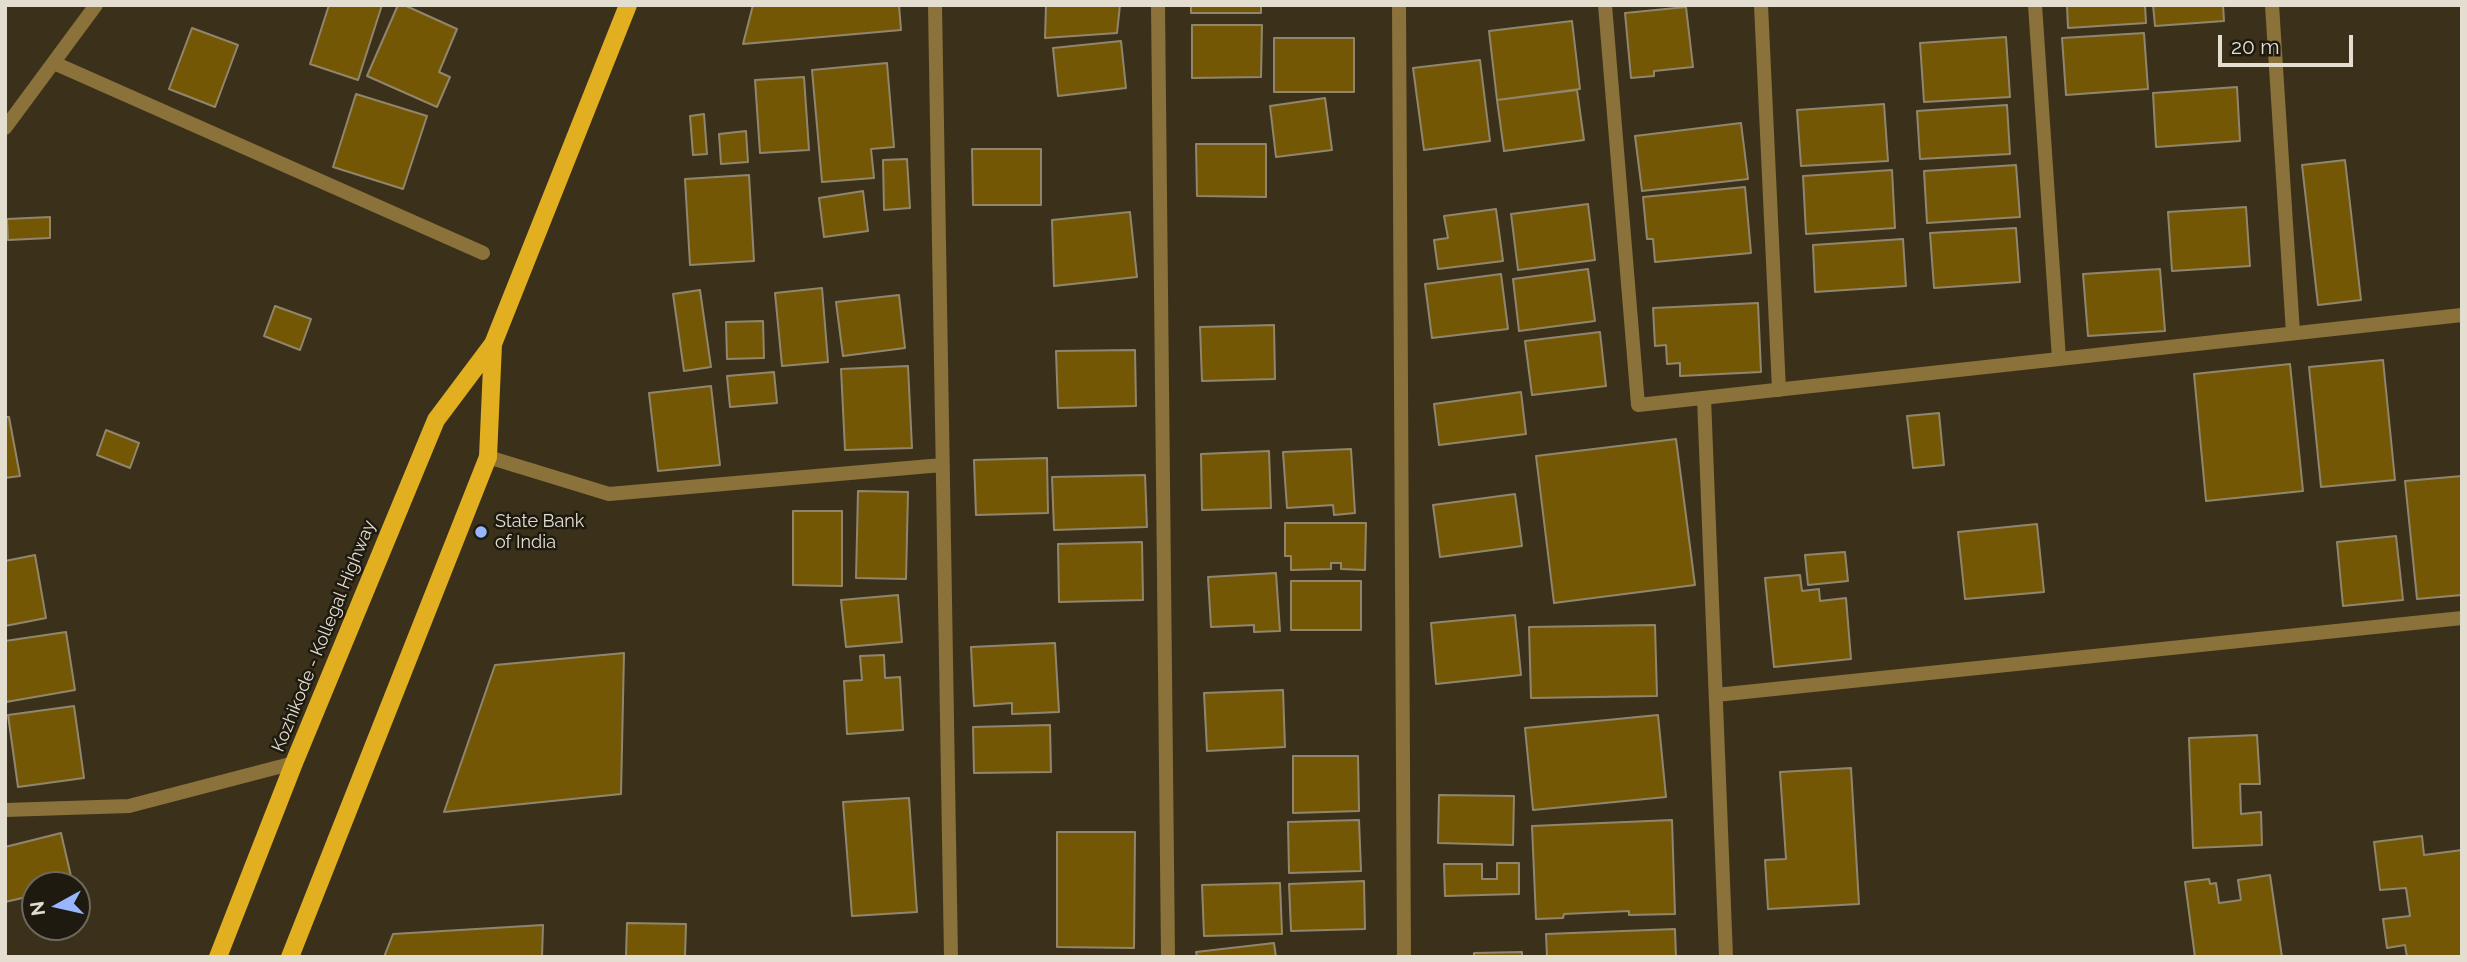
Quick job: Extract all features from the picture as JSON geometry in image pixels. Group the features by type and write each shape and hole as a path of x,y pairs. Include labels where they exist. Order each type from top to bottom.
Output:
{"main road":[{"name":"Kozhikode - Kollegal Highway","path":"218,957 436,420 493,344 628,5"},
{"name":"Kozhikode - Kollegal Highway","path":"290,957 488,457 493,344"}],"street":[{"path":"5,128 96,5"},
{"path":"935,5 951,957"},
{"path":"1158,5 1168,957"},
{"path":"1399,5 1404,957"},
{"path":"1605,5 1638,405 2462,315"},
{"path":"1761,5 1779,390"},
{"path":"2035,5 2059,359"},
{"path":"2272,5 2293,333"},
{"path":"54,64 483,253"},
{"path":"1704,398 1726,957"},
{"path":"488,457 609,495 942,466"},
{"path":"1716,695 2462,618"},
{"path":"5,810 130,806 295,763"}],"building":[{"path":"329,5 382,5 358,80 310,64"},
{"path":"398,5 404,5 457,29 439,72 450,77 437,107 367,76"},
{"path":"753,5 899,5 901,30 743,44"},
{"path":"1046,5 1120,5 1117,33 1045,38"},
{"path":"1191,5 1261,5 1261,13 1191,13"},
{"path":"2067,5 2145,5 2146,23 2068,28"},
{"path":"2153,5 2223,5 2224,21 2155,26"},
{"path":"1686,7 1693,67 1654,71 1654,76 1631,78 1625,13"},
{"path":"1572,21 1580,89 1497,100 1489,31"},
{"path":"1192,25 1262,25 1261,77 1192,78"},
{"path":"192,28 238,45 215,107 169,89"},
{"path":"2144,33 2148,89 2066,95 2062,38"},
{"path":"2006,37 2010,97 1924,102 1920,43"},
{"path":"1274,38 1354,38 1354,92 1274,92"},
{"path":"1121,41 1126,88 1058,96 1053,48"},
{"path":"1480,60 1490,141 1424,150 1413,68"},
{"path":"887,63 894,147 871,149 874,178 822,182 812,70"},
{"path":"804,77 809,150 760,153 755,80"},
{"path":"2237,87 2240,141 2156,147 2153,93"},
{"path":"1577,90 1584,140 1504,151 1497,100"},
{"path":"356,94 427,116 403,189 333,167"},
{"path":"1325,98 1332,150 1276,157 1270,106"},
{"path":"1884,104 1888,161 1801,166 1797,110"},
{"path":"2007,105 2010,154 1920,159 1917,111"},
{"path":"704,114 707,154 693,155 690,116"},
{"path":"1741,123 1748,179 1642,191 1635,136"},
{"path":"746,131 748,162 721,164 719,134"},
{"path":"1196,144 1266,144 1266,197 1197,196"},
{"path":"972,149 1041,149 1041,205 973,205"},
{"path":"907,159 910,208 884,210 883,160"},
{"path":"2345,160 2361,300 2318,305 2302,165"},
{"path":"2016,165 2020,217 1927,223 1924,171"},
{"path":"1892,170 1895,228 1806,234 1803,176"},
{"path":"749,175 754,261 690,265 685,179"},
{"path":"1745,187 1751,253 1655,262 1653,239 1647,239 1643,197"},
{"path":"863,191 868,231 824,237 819,198"},
{"path":"1588,204 1595,260 1518,270 1511,214"},
{"path":"2246,207 2250,266 2172,271 2168,212"},
{"path":"1496,209 1503,261 1438,269 1434,240 1448,238 1444,216"},
{"path":"1130,212 1137,277 1054,286 1052,220"},
{"path":"50,217 50,238 8,240 7,219"},
{"path":"2016,228 2020,282 1934,288 1930,233"},
{"path":"1903,239 1906,286 1815,292 1813,245"},
{"path":"1588,269 1595,321 1519,331 1513,279"},
{"path":"2160,269 2165,331 2088,336 2083,274"},
{"path":"1501,274 1508,329 1432,338 1425,284"},
{"path":"822,288 828,362 782,366 775,293"},
{"path":"700,290 711,367 684,371 673,294"},
{"path":"899,295 905,348 843,356 836,302"},
{"path":"1758,303 1761,372 1680,376 1680,363 1667,364 1666,345 1655,346 1653,308"},
{"path":"275,306 311,319 300,350 264,336"},
{"path":"763,321 764,358 727,359 726,322"},
{"path":"1274,325 1275,379 1202,381 1200,327"},
{"path":"1600,332 1606,386 1532,395 1525,341"},
{"path":"1135,350 1136,406 1058,408 1056,351"},
{"path":"2383,360 2395,480 2321,487 2309,367"},
{"path":"2290,364 2303,491 2206,501 2194,374"},
{"path":"908,366 912,448 845,450 841,369"},
{"path":"774,372 777,403 730,407 727,376"},
{"path":"711,386 720,465 658,471 649,393"},
{"path":"1521,392 1526,434 1439,445 1434,404"},
{"path":"1939,413 1944,465 1913,468 1907,416"},
{"path":"5,417 9,417 20,476 5,478"},
{"path":"106,430 139,443 130,468 97,455"},
{"path":"1676,439 1695,585 1554,603 1536,456"},
{"path":"1351,449 1355,513 1334,515 1333,505 1287,508 1283,452"},
{"path":"1269,451 1271,508 1202,510 1201,454"},
{"path":"1047,458 1048,513 976,515 974,460"},
{"path":"1145,475 1147,527 1054,530 1052,477"},
{"path":"2462,476 2462,595 2417,599 2405,481"},
{"path":"858,491 908,492 906,579 856,578"},
{"path":"1515,494 1522,546 1440,557 1433,505"},
{"path":"793,511 842,511 842,586 793,585"},
{"path":"1285,523 1366,523 1365,570 1341,569 1341,563 1331,563 1331,569 1291,570 1291,556 1285,556"},
{"path":"2037,524 2044,592 1965,599 1958,532"},
{"path":"2396,536 2403,600 2343,606 2337,542"},
{"path":"1142,542 1143,600 1059,602 1058,544"},
{"path":"1845,552 1848,581 1808,585 1805,555"},
{"path":"35,555 46,618 5,626 5,561"},
{"path":"1276,573 1280,631 1254,632 1254,625 1211,627 1208,577"},
{"path":"1800,575 1802,591 1819,589 1820,601 1846,598 1851,659 1774,667 1765,578"},
{"path":"1291,581 1361,581 1361,630 1291,630"},
{"path":"898,595 902,642 846,647 841,600"},
{"path":"1515,615 1521,675 1436,684 1431,623"},
{"path":"1655,625 1657,696 1531,698 1529,627"},
{"path":"66,632 75,690 6,702 5,641"},
{"path":"1055,643 1059,712 1012,714 1012,703 974,706 971,647"},
{"path":"624,653 621,794 444,812 495,665"},
{"path":"884,655 885,678 900,677 903,730 847,734 844,681 862,680 860,656"},
{"path":"1283,690 1285,747 1207,751 1204,693"},
{"path":"74,706 84,778 18,787 8,715"},
{"path":"1658,715 1666,797 1533,810 1525,728"},
{"path":"1050,725 1051,772 974,773 973,727"},
{"path":"2257,735 2260,784 2240,784 2241,814 2261,812 2262,845 2193,848 2189,738"},
{"path":"1293,756 1358,756 1359,811 1293,813"},
{"path":"1851,768 1859,904 1768,909 1765,860 1786,859 1780,772"},
{"path":"1439,795 1514,796 1513,845 1438,843"},
{"path":"909,798 917,912 852,916 843,802"},
{"path":"1359,820 1361,871 1289,873 1288,822"},
{"path":"1672,820 1675,914 1629,915 1629,911 1564,914 1563,918 1536,919 1532,826"},
{"path":"1057,832 1135,832 1134,948 1057,947"},
{"path":"61,833 70,871 21,871 21,898 5,902 5,847"},
{"path":"2422,836 2424,855 2462,850 2462,957 2407,957 2405,945 2387,948 2383,919 2410,916 2406,888 2380,890 2374,842"},
{"path":"1497,863 1519,863 1519,894 1445,896 1444,864 1482,864 1482,879 1497,879"},
{"path":"2270,875 2282,957 2195,957 2185,882 2209,879 2210,884 2216,883 2219,903 2241,900 2238,880"},
{"path":"1364,881 1365,929 1291,931 1289,884"},
{"path":"1280,883 1282,934 1204,936 1202,885"},
{"path":"627,923 686,924 685,957 626,957"},
{"path":"543,925 542,957 384,957 393,934"},
{"path":"1675,929 1676,957 1547,957 1546,934"},
{"path":"1274,943 1276,957 1197,957 1196,952"},
{"path":"1522,952 1522,957 1474,957 1474,953"}],"place":[{"name":"State Bank of India","path":"481,532"}]}
